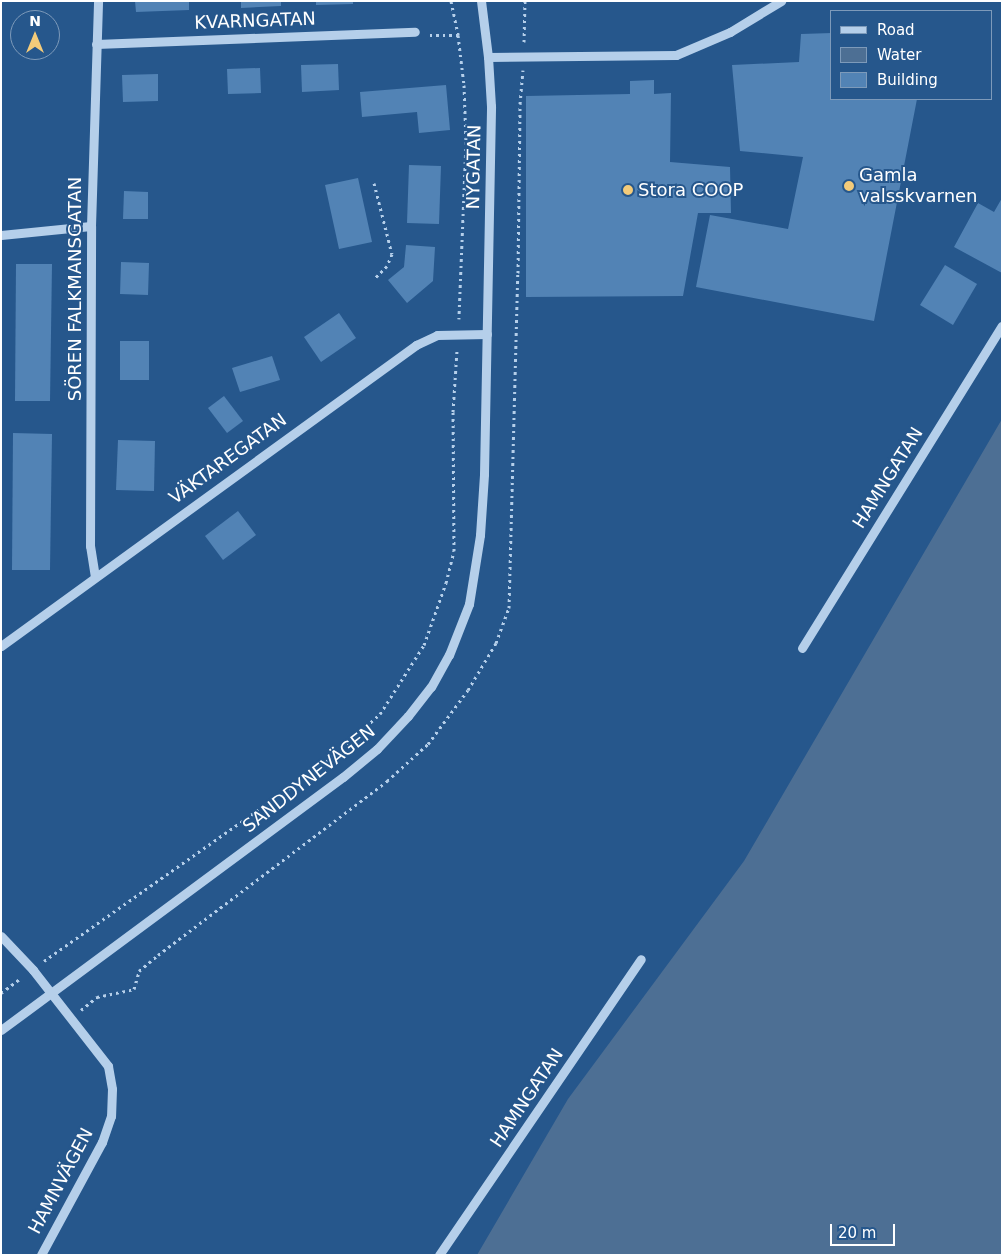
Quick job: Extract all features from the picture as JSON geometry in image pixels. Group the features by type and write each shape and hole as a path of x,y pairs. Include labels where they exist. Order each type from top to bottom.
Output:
{"street":[{"name":"SÖREN FALKMANSGATAN","path":"95,577 90,546 91,226 98,1"},
{"name":"NYGATAN","path":"481,1 488,57 491,106 487,334"},
{"path":"488,57 676,54 730,32 781,1"},
{"name":"KVARNGATAN","path":"96,44 415,32"},
{"path":"1,234 91,226"},
{"name":"HAMNGATAN","path":"802,648 1002,326"},
{"name":"VÄKTAREGATAN","path":"1,646 416,344 437,335 487,334"},
{"name":"SANDDYNEVÄGEN","path":"1,1030 343,777 377,749 408,716 431,687 449,655 469,604 477,560 484,474 487,334"},
{"name":"HAMNVÄGEN","path":"1,936 51,992 108,1066 112,1089 111,1116 102,1142 40,1255"},
{"name":"HAMNGATAN","path":"439,1255 641,959"}],"path":[{"path":"1,993 327,761 380,714 424,645 446,583 454,551 453,412 466,142 464,85 458,35 451,1"},
{"path":"71,1018 97,997 134,989 140,971 158,955 387,781 428,744 468,690 496,643 509,608 518,273 520,104 524,57 525,1"},
{"path":"415,32 424,36 458,35"},
{"path":"374,183 392,254 387,266 375,278"}],"water":[{"path":"1002,419 1002,1255 477,1255 568,1099 744,861"}],"building":[{"path":"135,1 189,1 189,10 136,12"},
{"path":"241,1 281,1 281,6 241,8"},
{"path":"316,1 353,1 353,4 316,5"},
{"name":"Gamla valsskvarnen","path":"830,33 830,100 917,100 874,321 696,287 710,215 788,229 803,157 740,151 732,65 799,62 801,34"},
{"path":"338,64 339,90 302,92 301,65"},
{"path":"260,68 261,93 228,94 227,69"},
{"path":"158,74 158,101 123,102 122,75"},
{"name":"Stora COOP","path":"654,80 654,94 671,93 670,162 730,167 731,213 698,213 683,296 526,297 526,96 630,94 630,81"},
{"path":"446,85 450,130 419,133 417,112 362,117 360,92"},
{"path":"409,165 441,166 439,224 407,223"},
{"path":"358,178 372,242 339,249 325,185"},
{"path":"124,191 148,192 148,219 123,219"},
{"path":"1002,198 1002,273 954,247 978,203 994,212"},
{"path":"406,245 435,247 433,281 407,303 388,280 404,267"},
{"path":"121,262 149,263 148,295 120,294"},
{"path":"16,264 52,264 50,401 15,401"},
{"path":"945,265 977,284 953,325 920,305"},
{"path":"339,313 356,338 321,362 304,337"},
{"path":"120,341 149,341 149,380 120,380"},
{"path":"272,356 280,380 240,392 232,368"},
{"path":"224,396 243,421 227,433 208,408"},
{"path":"13,433 52,434 50,570 12,570"},
{"path":"118,440 155,441 154,491 116,490"},
{"path":"238,511 256,535 223,560 205,536"}],"place":[{"name":"Gamla valsskvarnen","path":"849,186"},
{"name":"Stora COOP","path":"628,190"}]}
